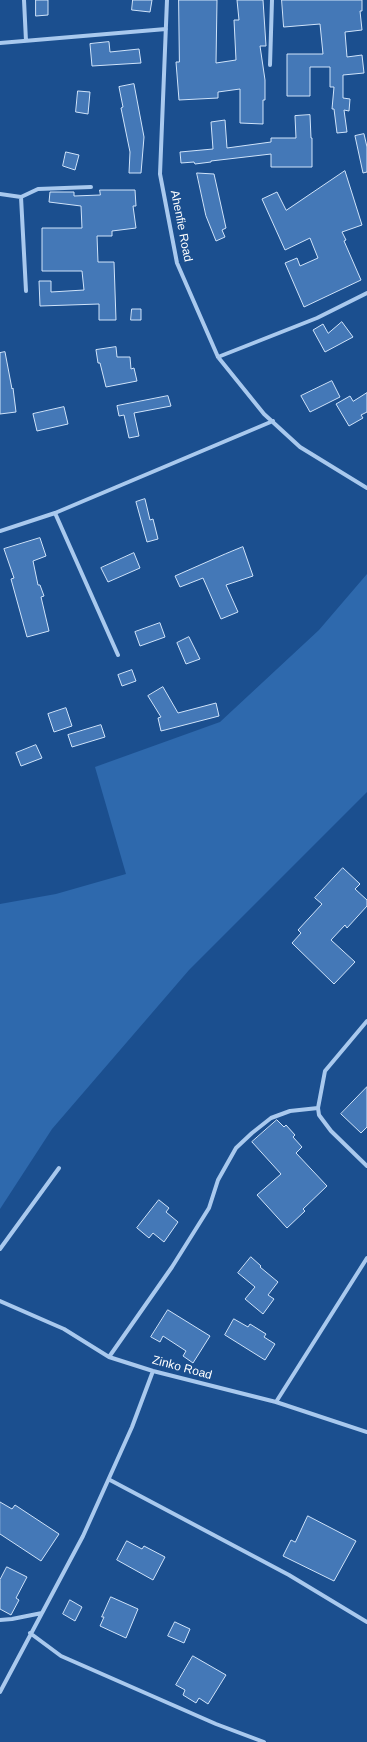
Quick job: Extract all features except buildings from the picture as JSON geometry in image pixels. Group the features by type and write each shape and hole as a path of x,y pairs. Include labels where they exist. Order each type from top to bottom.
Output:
{"street":[{"path":"24,0 26,41"},
{"name":"Ahenfie Road","path":"167,0 160,174 177,263 218,357 264,414 300,447 367,488"},
{"path":"270,66 272,0"},
{"path":"0,43 166,29"},
{"path":"0,194 21,197 38,189 91,187"},
{"path":"21,197 26,291"},
{"path":"218,357 317,318 367,293"},
{"path":"0,531 55,513 273,422"},
{"path":"55,513 118,655"},
{"path":"367,1022 325,1071 318,1108 319,1115 331,1131 367,1166"},
{"path":"109,1357 172,1267 209,1208 218,1180 236,1148 252,1133 272,1118 290,1111 318,1108"},
{"path":"0,1249 59,1168"},
{"path":"276,1402 367,1258"},
{"name":"Zinko Road","path":"0,1301 64,1329 109,1357 153,1371 276,1402 367,1432"},
{"path":"0,1692 30,1633 83,1536 110,1480 132,1428 153,1371"},
{"path":"110,1480 289,1575 367,1622"},
{"path":"0,1620 42,1613"},
{"path":"30,1633 61,1656 216,1724 264,1742"}],"shaded area":[{"path":"367,574 367,792 189,970 52,1129 0,1209 0,904 56,894 126,874 95,767 220,722 319,630"}]}
